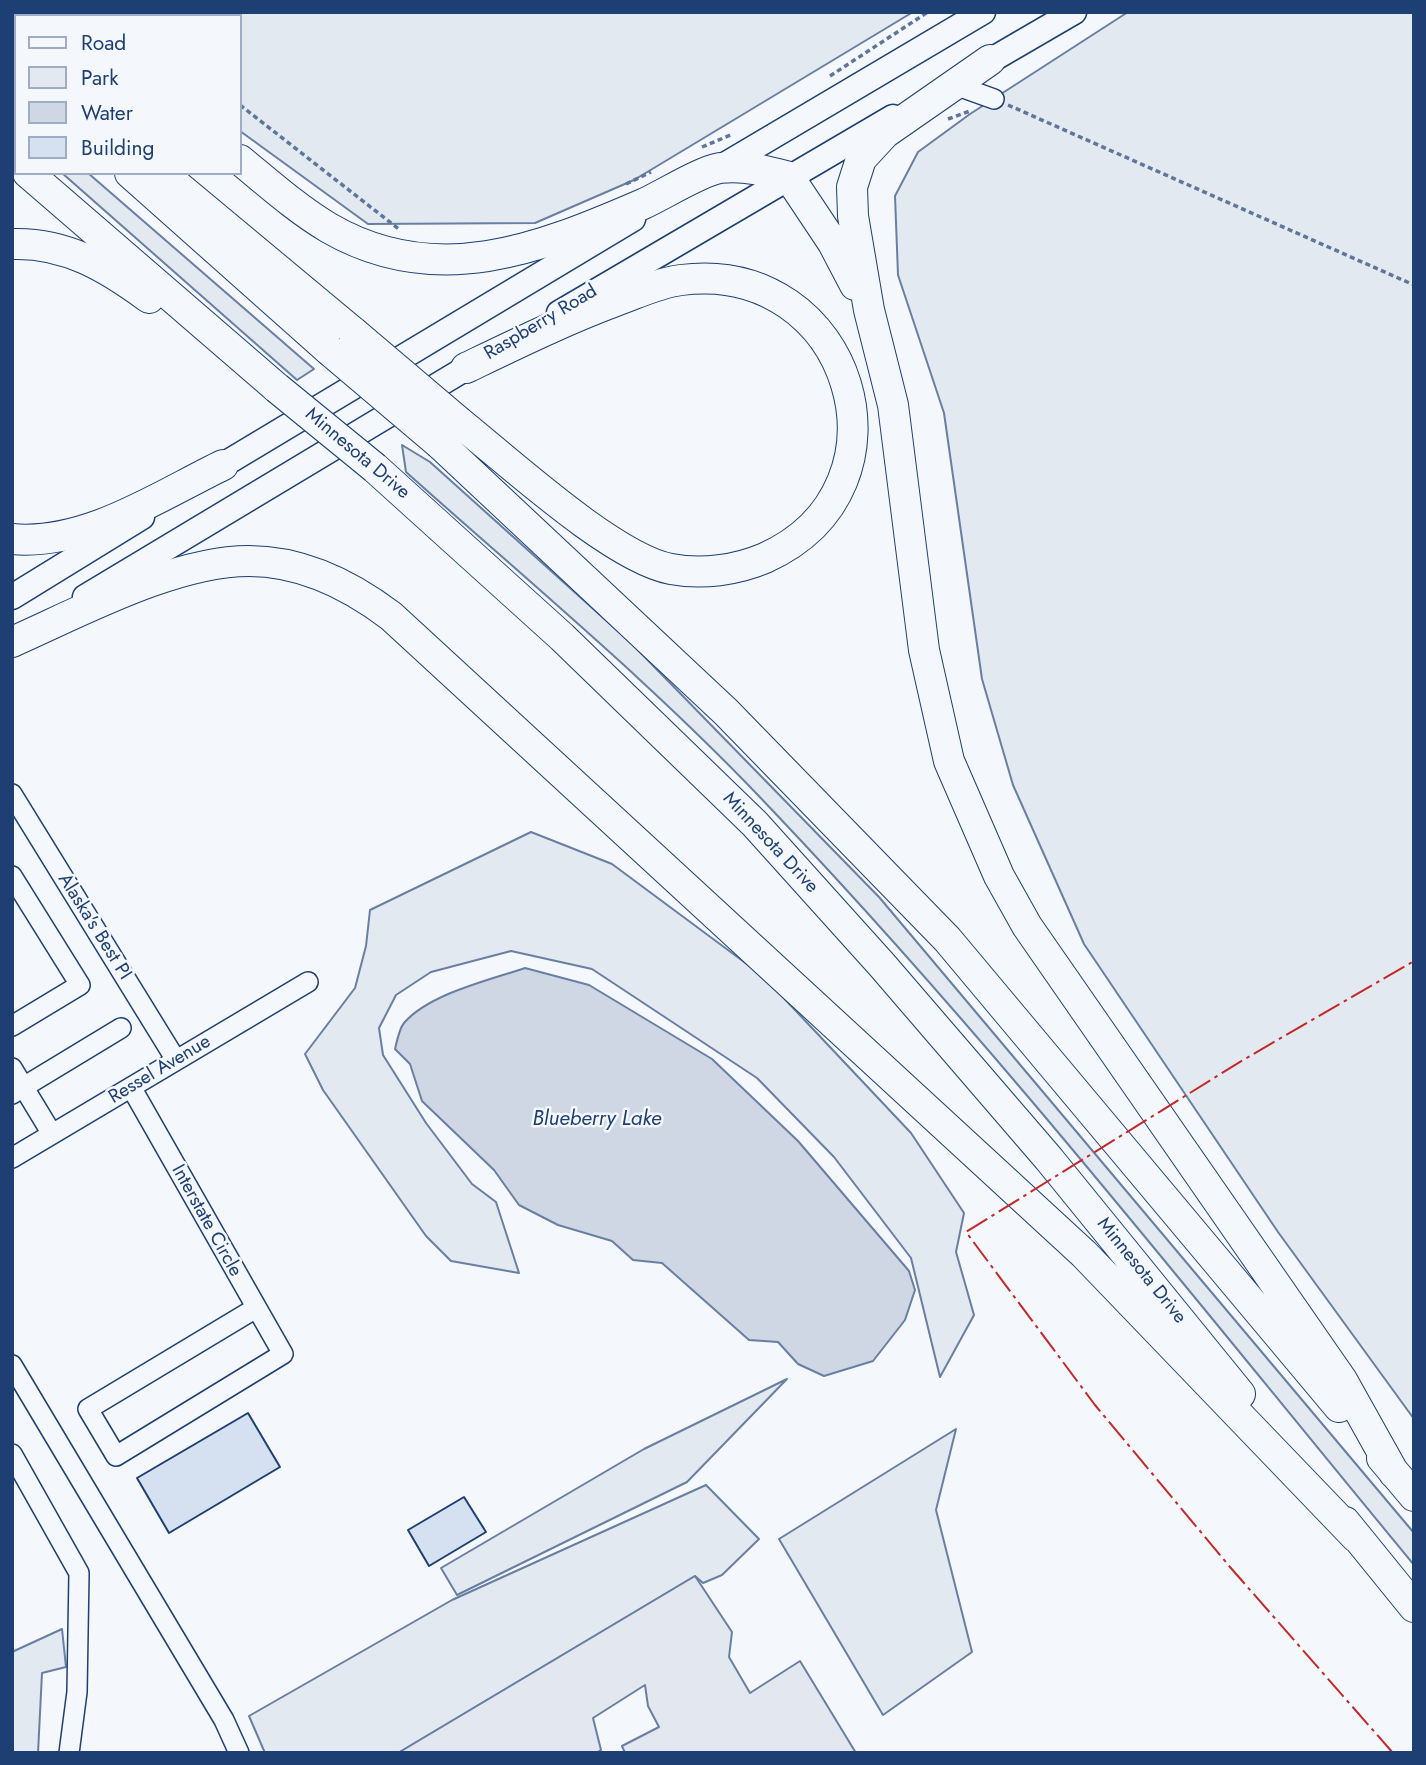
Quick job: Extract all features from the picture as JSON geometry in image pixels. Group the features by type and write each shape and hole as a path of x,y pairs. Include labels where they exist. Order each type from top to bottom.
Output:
{"highway":[{"path":"990,61 885,133 860,159 852,187 853,216 869,310 893,405 924,650 949,761 987,852 1027,926 1342,1380 1394,1473"},
{"path":"242,162 295,205 341,234 366,246 408,259 450,261 486,257 540,244 644,204 710,158 760,169 789,177 833,243 869,310"},
{"name":"Minnesota Drive","path":"30,175 277,388 375,468 562,637 755,824 882,965 1049,1159 1414,1607"},
{"path":"132,175 329,350 440,444 726,712 947,939 1414,1496"},
{"path":"164,175 459,422 592,528 645,561 671,569 704,572 731,568 768,556 796,540 815,522 843,478 852,437 853,411 849,387 840,362 807,318 785,300 740,282 682,280 646,288 466,368"},
{"path":"12,244 36,243 81,255 108,270 191,329 245,360"},
{"path":"12,539 55,536 92,527 223,465"},
{"path":"12,642 162,578 248,561 310,572 364,595 391,616 1084,1254 1356,1536"}],"main road":[{"path":"12,597 73,562 710,158 983,12"},
{"name":"Raspberry Road","path":"12,642 466,368 1074,12"}],"street":[{"path":"955,85 995,99"},
{"name":"Alaska's Best PI","path":"12,794 176,1060"},
{"path":"12,876 79,985 12,1026"},
{"name":"Ressel Avenue","path":"12,1158 308,982"},
{"path":"18,1091 121,1028"},
{"path":"12,1068 18,1091 52,1135"},
{"name":"Interstate Circle","path":"131,1087 283,1354 116,1456 88,1409 256,1308"},
{"path":"12,1365 224,1720 239,1753"},
{"path":"12,1454 79,1573 77,1692 69,1753"}],"path":[{"path":"819,83 928,12"},
{"path":"937,123 995,99 1414,285"},
{"path":"242,107 406,235"},
{"path":"710,158 736,133"},
{"path":"626,184 663,166"}],"green space":[{"path":"76,12 913,12 634,180 535,223 368,224 242,132 242,14"},
{"path":"1128,12 1414,12 1414,1419 1278,1232 1084,944 1013,785 982,679 944,413 898,275 895,196 918,152 970,114"},
{"path":"64,175 90,175 314,369 297,380"},
{"path":"402,445 430,462 630,642 879,897 1414,1533 1414,1565 1021,1088 858,903 731,767 686,723 406,472"},
{"path":"531,832 612,864 763,976 911,1133 964,1213 956,1252 974,1315 940,1377 911,1258 834,1157 757,1078 592,969 511,951 431,972 396,995 379,1028 383,1055 426,1123 472,1184 496,1202 519,1273 451,1261 426,1236 323,1090 305,1054 355,988 366,946 370,910"},
{"path":"787,1379 687,1482 457,1595 441,1568 644,1449"},
{"path":"956,1429 936,1510 972,1652 883,1715 779,1539"},
{"path":"706,1485 759,1539 722,1575 703,1583 695,1576 398,1753 265,1753 249,1716 452,1600"},
{"path":"62,1629 66,1667 42,1673 38,1753 12,1753 12,1652"}],"shaded area":[{"path":"695,1576 732,1632 729,1657 750,1693 800,1661 856,1753 625,1753 622,1746 659,1727 648,1706 645,1685 593,1718 601,1750 596,1753 398,1753"}],"water":[{"name":"Blueberry Lake","path":"525,968 589,985 712,1059 798,1141 909,1271 915,1290 905,1320 873,1361 824,1376 798,1364 778,1342 749,1340 662,1263 633,1260 612,1241 558,1225 519,1205 494,1170 422,1101 410,1064 395,1049 404,1023 428,1004 444,996"}],"building":[{"path":"248,1413 280,1467 169,1533 137,1478"},
{"path":"464,1497 486,1532 429,1566 408,1530"}],"power":[{"path":"1393,1753 1230,1567 1095,1405 966,1232 1243,1060 1414,961"}]}
